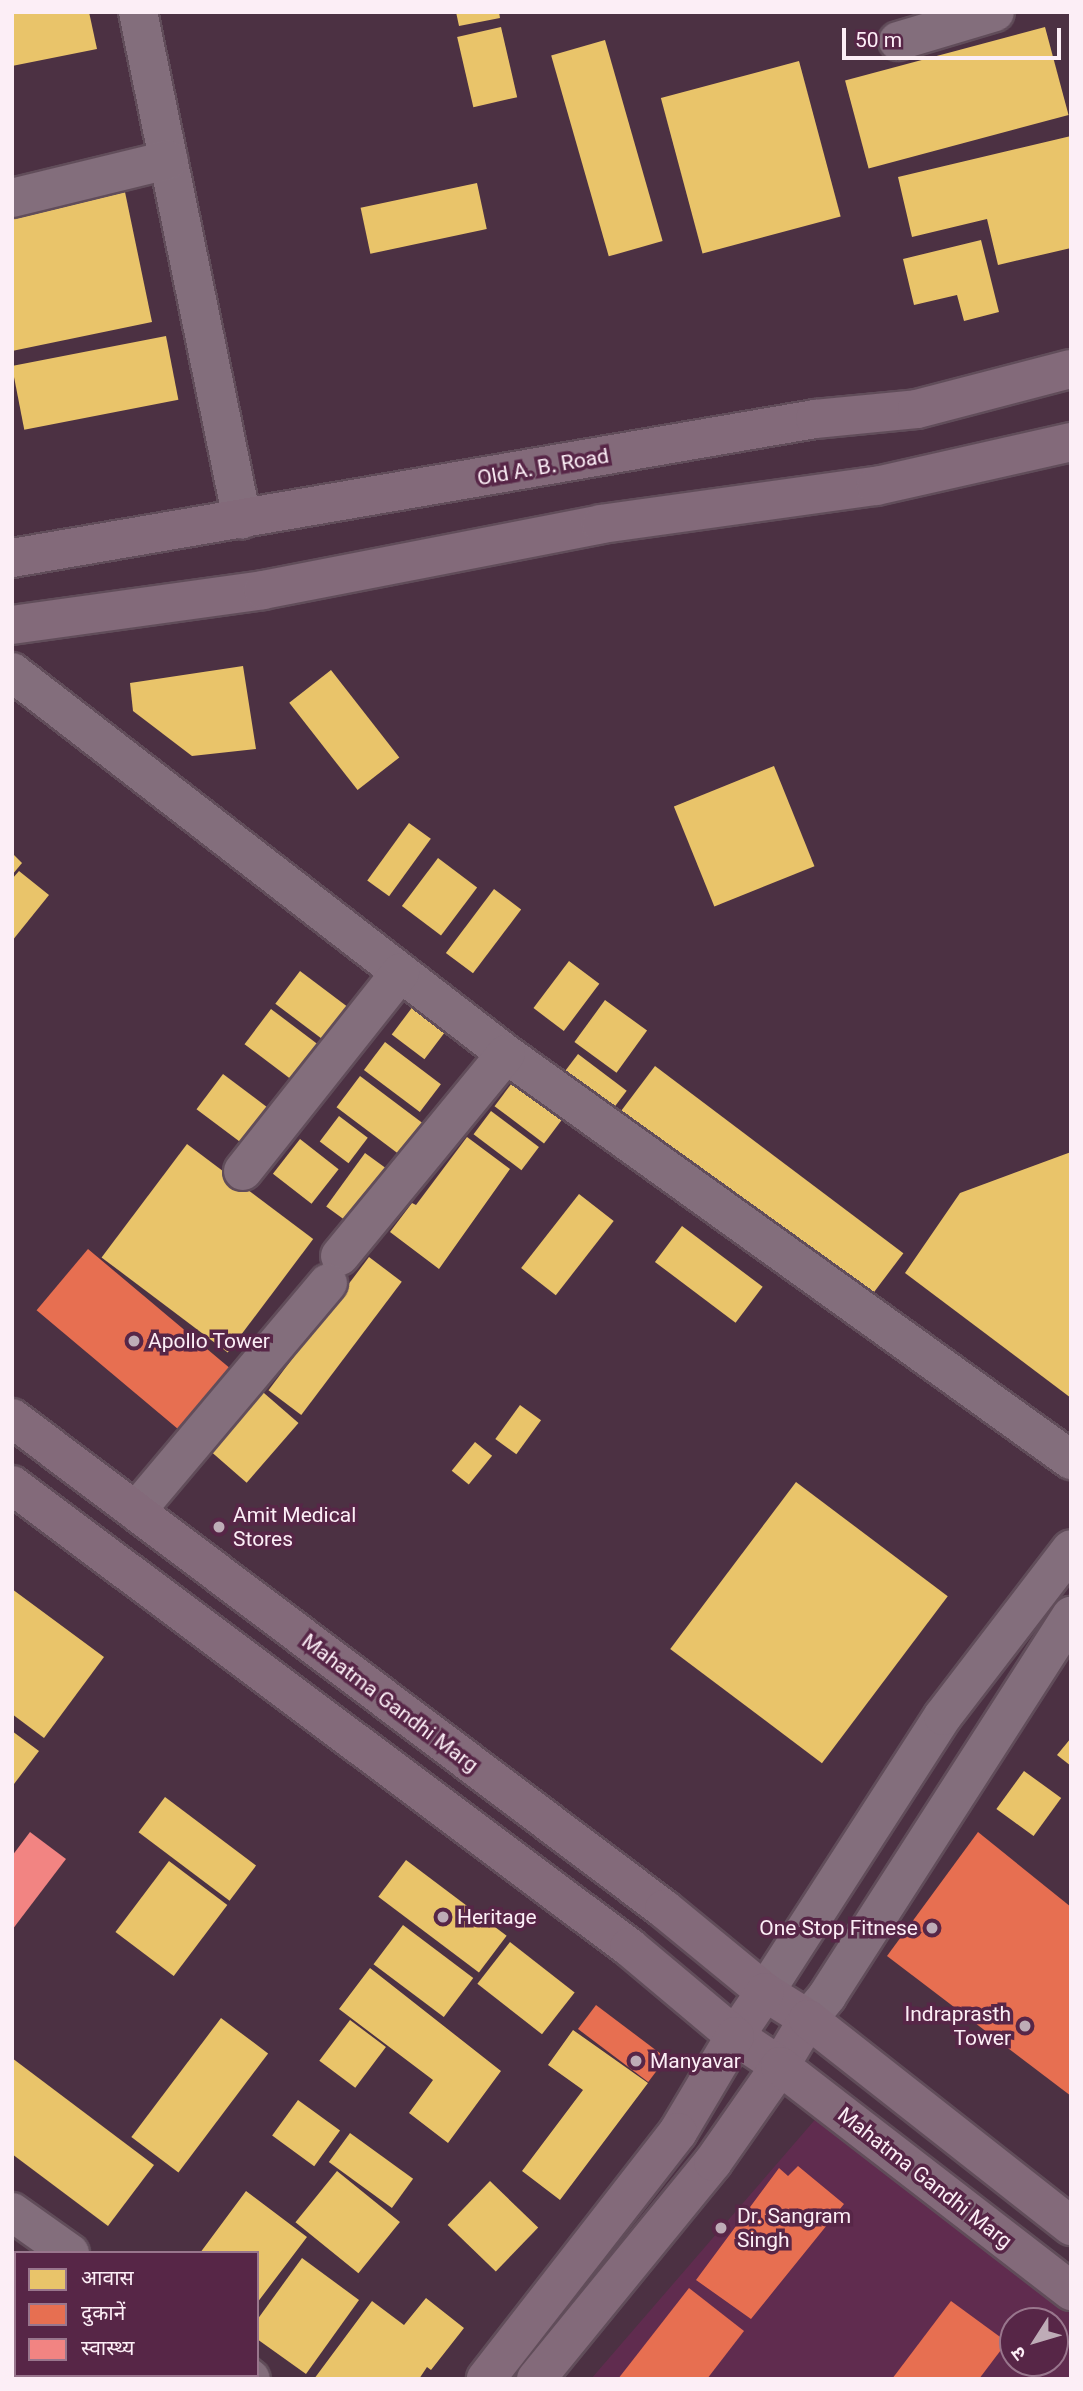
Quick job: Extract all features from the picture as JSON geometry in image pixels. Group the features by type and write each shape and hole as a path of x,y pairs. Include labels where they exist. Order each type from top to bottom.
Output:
{"main road":[{"name":"Old A. B. Road","path":"12,558 815,419 918,409 1071,369"},
{"path":"12,625 263,590 601,524 876,486 1071,442"},
{"name":"Mahatma Gandhi Marg","path":"12,1418 664,1909 765,1992 808,2019"},
{"path":"12,1485 629,1947 735,2036"},
{"path":"486,2379 678,2132 735,2036 765,1992"},
{"path":"536,2379 713,2162 780,2066 808,2019 1068,2218"},
{"name":"Mahatma Gandhi Marg","path":"735,2036 780,2066 1071,2291"}],"street":[{"path":"138,12 242,519"},
{"path":"898,41 995,12"},
{"path":"12,198 168,160"},
{"path":"12,672 506,1054 1071,1460"},
{"path":"243,1171 400,973"},
{"path":"136,1511 334,1270 506,1054"},
{"path":"765,1992 943,1716 1071,1549"},
{"path":"808,2019 827,1996 1071,1616"},
{"path":"15,2220 67,2251"}],"shaded area":[{"path":"819,2115 1071,2301 1071,2379 591,2379"}],"building: आवास":[{"path":"12,12 89,12 97,49 12,66"},
{"path":"456,12 499,12 500,18 459,26"},
{"path":"501,27 517,97 473,107 457,37"},
{"path":"1045,27 1069,115 869,168 845,81"},
{"path":"605,40 663,241 609,256 551,55"},
{"path":"799,61 841,217 703,254 661,98"},
{"path":"1071,136 1071,248 998,265 987,219 912,237 898,177"},
{"path":"477,183 487,229 370,254 361,208"},
{"path":"125,192 152,322 12,351 12,216"},
{"path":"981,240 999,312 964,321 957,295 914,305 903,259"},
{"path":"166,336 178,400 24,430 12,366"},
{"path":"243,666 256,749 192,756 133,711 130,683"},
{"path":"331,670 399,757 358,790 289,703"},
{"path":"774,766 814,866 714,907 674,806"},
{"path":"409,823 431,839 389,896 367,880"},
{"path":"12,853 22,863 12,875"},
{"path":"438,858 477,887 441,935 402,906"},
{"path":"19,871 49,895 12,941 12,879"},
{"path":"494,889 521,909 473,973 446,953"},
{"path":"569,961 599,984 564,1031 533,1008"},
{"path":"300,971 355,1013 330,1045 275,1004"},
{"path":"420,997 453,1022 424,1059 392,1035"},
{"path":"605,1000 647,1031 617,1073 574,1042"},
{"path":"271,1009 332,1055 305,1090 245,1044"},
{"path":"385,1042 441,1084 420,1112 364,1070"},
{"path":"578,1054 627,1091 613,1109 564,1072"},
{"path":"655,1066 903,1253 865,1303 617,1116"},
{"path":"521,1071 571,1108 544,1143 495,1106"},
{"path":"223,1074 276,1114 249,1149 197,1109"},
{"path":"360,1076 431,1130 408,1161 337,1107"},
{"path":"491,1111 539,1147 521,1170 474,1134"},
{"path":"339,1116 368,1138 348,1163 320,1142"},
{"path":"467,1137 510,1169 439,1269 390,1232 412,1203 416,1205"},
{"path":"300,1139 339,1169 312,1204 273,1174"},
{"path":"187,1144 313,1239 228,1352 102,1257"},
{"path":"1071,1152 1071,1398 905,1273 960,1193"},
{"path":"365,1153 395,1175 356,1228 326,1206"},
{"path":"579,1194 614,1221 556,1295 521,1268"},
{"path":"682,1226 763,1287 736,1323 655,1262"},
{"path":"369,1257 402,1282 301,1415 268,1390"},
{"path":"257,1387 299,1423 247,1483 205,1447"},
{"path":"520,1405 541,1420 516,1454 495,1439"},
{"path":"475,1442 492,1456 469,1485 452,1471"},
{"path":"796,1482 948,1596 822,1763 670,1649"},
{"path":"12,1589 104,1657 44,1738 12,1714"},
{"path":"12,1731 39,1751 14,1784 12,1783"},
{"path":"1071,1738 1071,1766 1057,1755"},
{"path":"1024,1771 1061,1798 1034,1836 996,1809"},
{"path":"165,1797 256,1866 230,1901 139,1832"},
{"name":"Heritage","path":"406,1860 507,1936 479,1973 378,1897"},
{"path":"169,1861 227,1905 174,1976 115,1932"},
{"path":"403,1925 473,1978 444,2017 374,1964"},
{"path":"510,1942 575,1992 542,2034 477,1984"},
{"path":"370,1968 501,2071 448,2143 409,2113 433,2080 339,2009"},
{"path":"221,2018 268,2054 178,2173 131,2137"},
{"path":"350,2020 386,2047 355,2088 319,2061"},
{"path":"573,2030 648,2083 560,2200 522,2171 583,2090 548,2065"},
{"path":"12,2058 154,2165 108,2226 12,2154"},
{"path":"298,2100 340,2131 314,2166 272,2136"},
{"path":"350,2133 413,2179 392,2208 329,2162"},
{"path":"337,2171 400,2222 358,2273 295,2222"},
{"path":"490,2181 538,2228 496,2271 448,2225"},
{"path":"246,2191 307,2237 259,2300 259,2251 201,2251"},
{"path":"302,2258 359,2300 306,2374 259,2340 259,2317"},
{"path":"426,2298 464,2328 431,2370 427,2367 419,2379 314,2379 372,2301 404,2325"},
{"path":"12,2358 14,2377 20,2377 12,2379"},
{"path":"122,2377 201,2377 201,2379"}],"building: दुकानें":[{"name":"Apollo Tower","path":"88,1249 234,1371 182,1432 37,1310"},
{"name":"Indraprasth Tower","path":"978,1832 1071,1907 1071,2096 887,1956"},
{"path":"596,2005 666,2058 648,2082 578,2029"},
{"path":"798,2166 844,2204 751,2319 696,2280 779,2168 788,2176"},
{"path":"689,2288 744,2331 707,2379 618,2379"},
{"path":"951,2301 999,2336 999,2353 979,2379 892,2379"}],"building: स्वास्थ्य":[{"path":"30,1832 66,1859 12,1930 12,1856"}],"place":[{"name":"Apollo Tower","path":"134,1341"},
{"name":"Amit Medical Stores","path":"219,1527"},
{"name":"Heritage","path":"443,1917"},
{"name":"One Stop Fitnese","path":"932,1928"},
{"name":"Indraprasth Tower","path":"1025,2026"},
{"name":"Manyavar","path":"636,2061"},
{"name":"Dr. Sangram Singh","path":"721,2228"}]}
